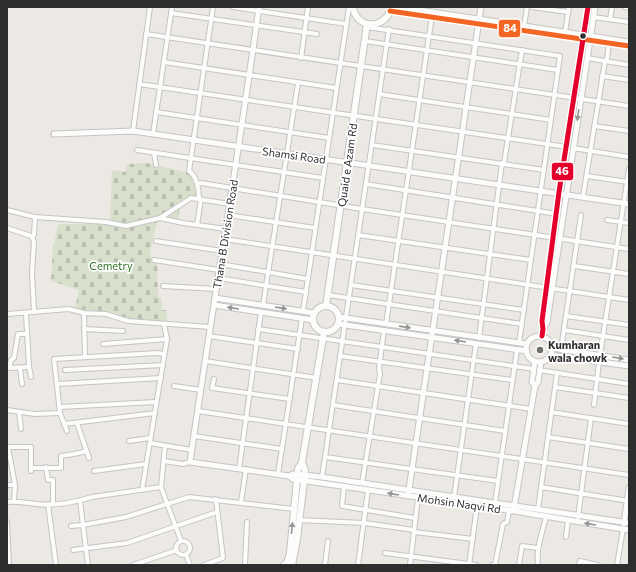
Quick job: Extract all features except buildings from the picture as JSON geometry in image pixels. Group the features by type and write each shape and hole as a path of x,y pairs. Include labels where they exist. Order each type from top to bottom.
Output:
{"main road":[{"path":"353,7 356,17 367,25 373,25 385,20 390,9"},
{"name":"Quaid e Azam Rd","path":"326,306 367,25"},
{"path":"326,306 334,308 339,320 332,330 324,332 317,328 313,320 314,313 317,309 326,306"},
{"path":"292,565 299,520 301,478 298,469 302,462 324,332"},
{"path":"284,565 287,563 290,552 294,510 301,478"}],"street":[{"path":"133,131 150,7"},
{"path":"153,134 172,7"},
{"path":"197,225 200,199 197,184 192,173 189,171 214,7"},
{"path":"233,7 259,9 346,24"},
{"path":"301,58 308,7"},
{"path":"303,311 349,7"},
{"path":"399,7 590,38 629,42"},
{"path":"408,493 481,7"},
{"path":"524,26 527,7"},
{"path":"531,7 568,12"},
{"path":"565,32 568,7"},
{"path":"542,336 542,321 546,288 588,7"},
{"path":"543,329 547,322 595,7"},
{"path":"610,19 612,7"},
{"path":"625,7 629,8"},
{"name":"Thana B Division Road","path":"190,462 210,327 233,189 259,9"},
{"path":"390,9 432,12"},
{"path":"386,324 432,12"},
{"path":"171,13 317,34"},
{"path":"593,17 629,22"},
{"path":"479,21 565,32 584,37"},
{"path":"367,25 560,56 519,343"},
{"path":"322,478 389,29"},
{"path":"146,34 629,106"},
{"path":"590,38 629,46"},
{"path":"365,41 558,70"},
{"path":"584,196 604,61 606,59 609,43"},
{"path":"479,338 496,204 522,50"},
{"path":"587,58 629,65"},
{"path":"164,62 336,88"},
{"path":"602,76 629,80"},
{"path":"263,305 298,83"},
{"path":"140,84 567,147"},
{"path":"379,94 551,120"},
{"path":"156,112 329,138"},
{"path":"594,126 629,131"},
{"name":"Shamsi Road","path":"54,134 133,131 560,192 626,203"},
{"path":"372,145 544,170"},
{"path":"573,148 629,157"},
{"path":"137,150 323,178"},
{"path":"154,153 156,164"},
{"path":"600,355 621,222 626,203 629,169"},
{"path":"587,176 628,182"},
{"path":"197,184 200,183 362,210 535,234 629,249"},
{"path":"366,184 557,214"},
{"path":"7,210 35,217 106,222 126,226 160,218 191,198 230,204"},
{"path":"228,215 316,228"},
{"path":"561,350 581,215"},
{"path":"34,312 32,273 34,241 32,237 34,235 35,217"},
{"path":"160,218 226,229"},
{"path":"607,220 629,223"},
{"path":"7,228 23,232 32,237"},
{"path":"358,235 531,260"},
{"path":"224,239 629,300"},
{"path":"156,241 222,251"},
{"path":"154,260 219,270"},
{"path":"220,264 308,279"},
{"path":"574,266 629,274"},
{"path":"218,278 306,292"},
{"path":"351,285 524,310"},
{"path":"163,286 216,289"},
{"path":"328,295 522,324"},
{"path":"215,298 314,313"},
{"path":"214,305 313,320"},
{"path":"7,314 26,314 69,309 84,313 106,314 128,321 210,327"},
{"path":"239,468 261,312"},
{"path":"84,313 85,357"},
{"path":"26,314 29,367 31,377"},
{"path":"566,316 629,325"},
{"path":"278,474 302,318"},
{"path":"339,320 346,318 386,324 476,344 527,351"},
{"path":"339,320 345,325 384,330 479,338 527,344 535,337 542,336 549,340 552,348 551,355 547,360 541,362 535,361 528,356 527,344"},
{"path":"142,490 167,339 164,324"},
{"path":"84,329 123,331"},
{"path":"258,329 629,384"},
{"path":"362,483 378,386 384,330"},
{"path":"564,330 629,340"},
{"path":"27,334 18,334 14,358 8,368 29,367"},
{"path":"209,336 298,349"},
{"path":"102,344 167,339"},
{"path":"454,497 476,344"},
{"path":"552,348 629,360"},
{"path":"495,503 517,350"},
{"path":"66,431 60,413 54,359 157,353 164,354"},
{"path":"551,355 629,366"},
{"path":"340,356 512,380"},
{"path":"205,361 316,378"},
{"path":"492,565 495,565 503,524 506,522 512,509 535,386 538,382 535,361"},
{"path":"536,370 541,362"},
{"path":"594,405 599,362"},
{"path":"65,370 162,365"},
{"path":"20,368 22,384"},
{"path":"538,509 557,373"},
{"path":"57,384 160,378"},
{"path":"214,379 212,388 290,400"},
{"path":"337,380 531,409"},
{"path":"174,386 201,390"},
{"path":"555,387 629,398"},
{"path":"60,408 156,402"},
{"path":"7,404 7,410 36,414 60,413"},
{"path":"333,405 505,431"},
{"path":"198,411 629,475"},
{"path":"20,412 21,429"},
{"path":"64,424 154,412"},
{"path":"551,412 629,424"},
{"path":"577,522 591,418"},
{"path":"77,423 89,458"},
{"path":"194,436 282,449"},
{"path":"548,437 629,449"},
{"path":"129,441 150,441 165,446 192,450"},
{"path":"165,446 161,487 181,541"},
{"path":"14,501 14,484 8,447 31,447 31,469 61,468 61,456 87,451"},
{"path":"326,457 498,481"},
{"path":"164,461 183,464 190,462"},
{"name":"Mohsin Naqvi Rd","path":"190,462 278,474 289,476 293,479 322,478 362,483 408,493 418,498 477,506 512,509 538,509 626,522"},
{"path":"94,471 146,464"},
{"path":"46,468 48,480 53,480 53,504"},
{"path":"242,502 246,470"},
{"name":"Mohsin Naqvi Rd","path":"301,478 368,490 454,497 495,503 512,509 546,517 629,530"},
{"path":"7,485 14,484"},
{"path":"344,486 342,506 415,518"},
{"path":"7,502 14,501 53,504 80,501 92,497 161,487"},
{"path":"541,487 628,501"},
{"path":"618,565 623,529 626,522 629,488"},
{"path":"358,565 368,490"},
{"path":"71,526 126,517 189,497 242,502 294,510"},
{"path":"410,565 418,498"},
{"path":"204,565 223,558 216,499"},
{"path":"80,501 88,565"},
{"path":"48,504 56,565"},
{"path":"469,564 477,506"},
{"path":"73,550 127,543 218,512"},
{"path":"538,565 538,548 546,517"},
{"path":"299,520 364,523 473,539"},
{"path":"566,537 568,520"},
{"path":"7,522 9,565"},
{"path":"245,565 247,522"},
{"path":"176,550 176,546 181,541"},
{"path":"181,541 188,542 190,546 190,550 186,555"},
{"path":"325,565 328,542"},
{"path":"519,565 522,546 538,548"},
{"path":"176,550 179,554 186,555"},
{"path":"133,565 176,550"},
{"path":"385,553 450,563 476,565"},
{"path":"186,555 190,565"},
{"path":"579,565 580,561 598,565"}],"green space":[{"name":"Cemetry","path":"146,163 190,173 195,187 196,195 180,204 178,220 158,217 150,252 152,261 157,262 158,297 161,298 162,310 166,310 166,322 128,320 107,313 75,308 79,290 51,281 53,249 58,224 110,224 112,170 125,172 128,164"}],"transit line":[{"name":"46","path":"542,336 542,321 559,192 588,7"},
{"name":"84","path":"390,11 629,46"}],"place":[{"name":"Kumharan wala chowk","path":"540,350"}]}
